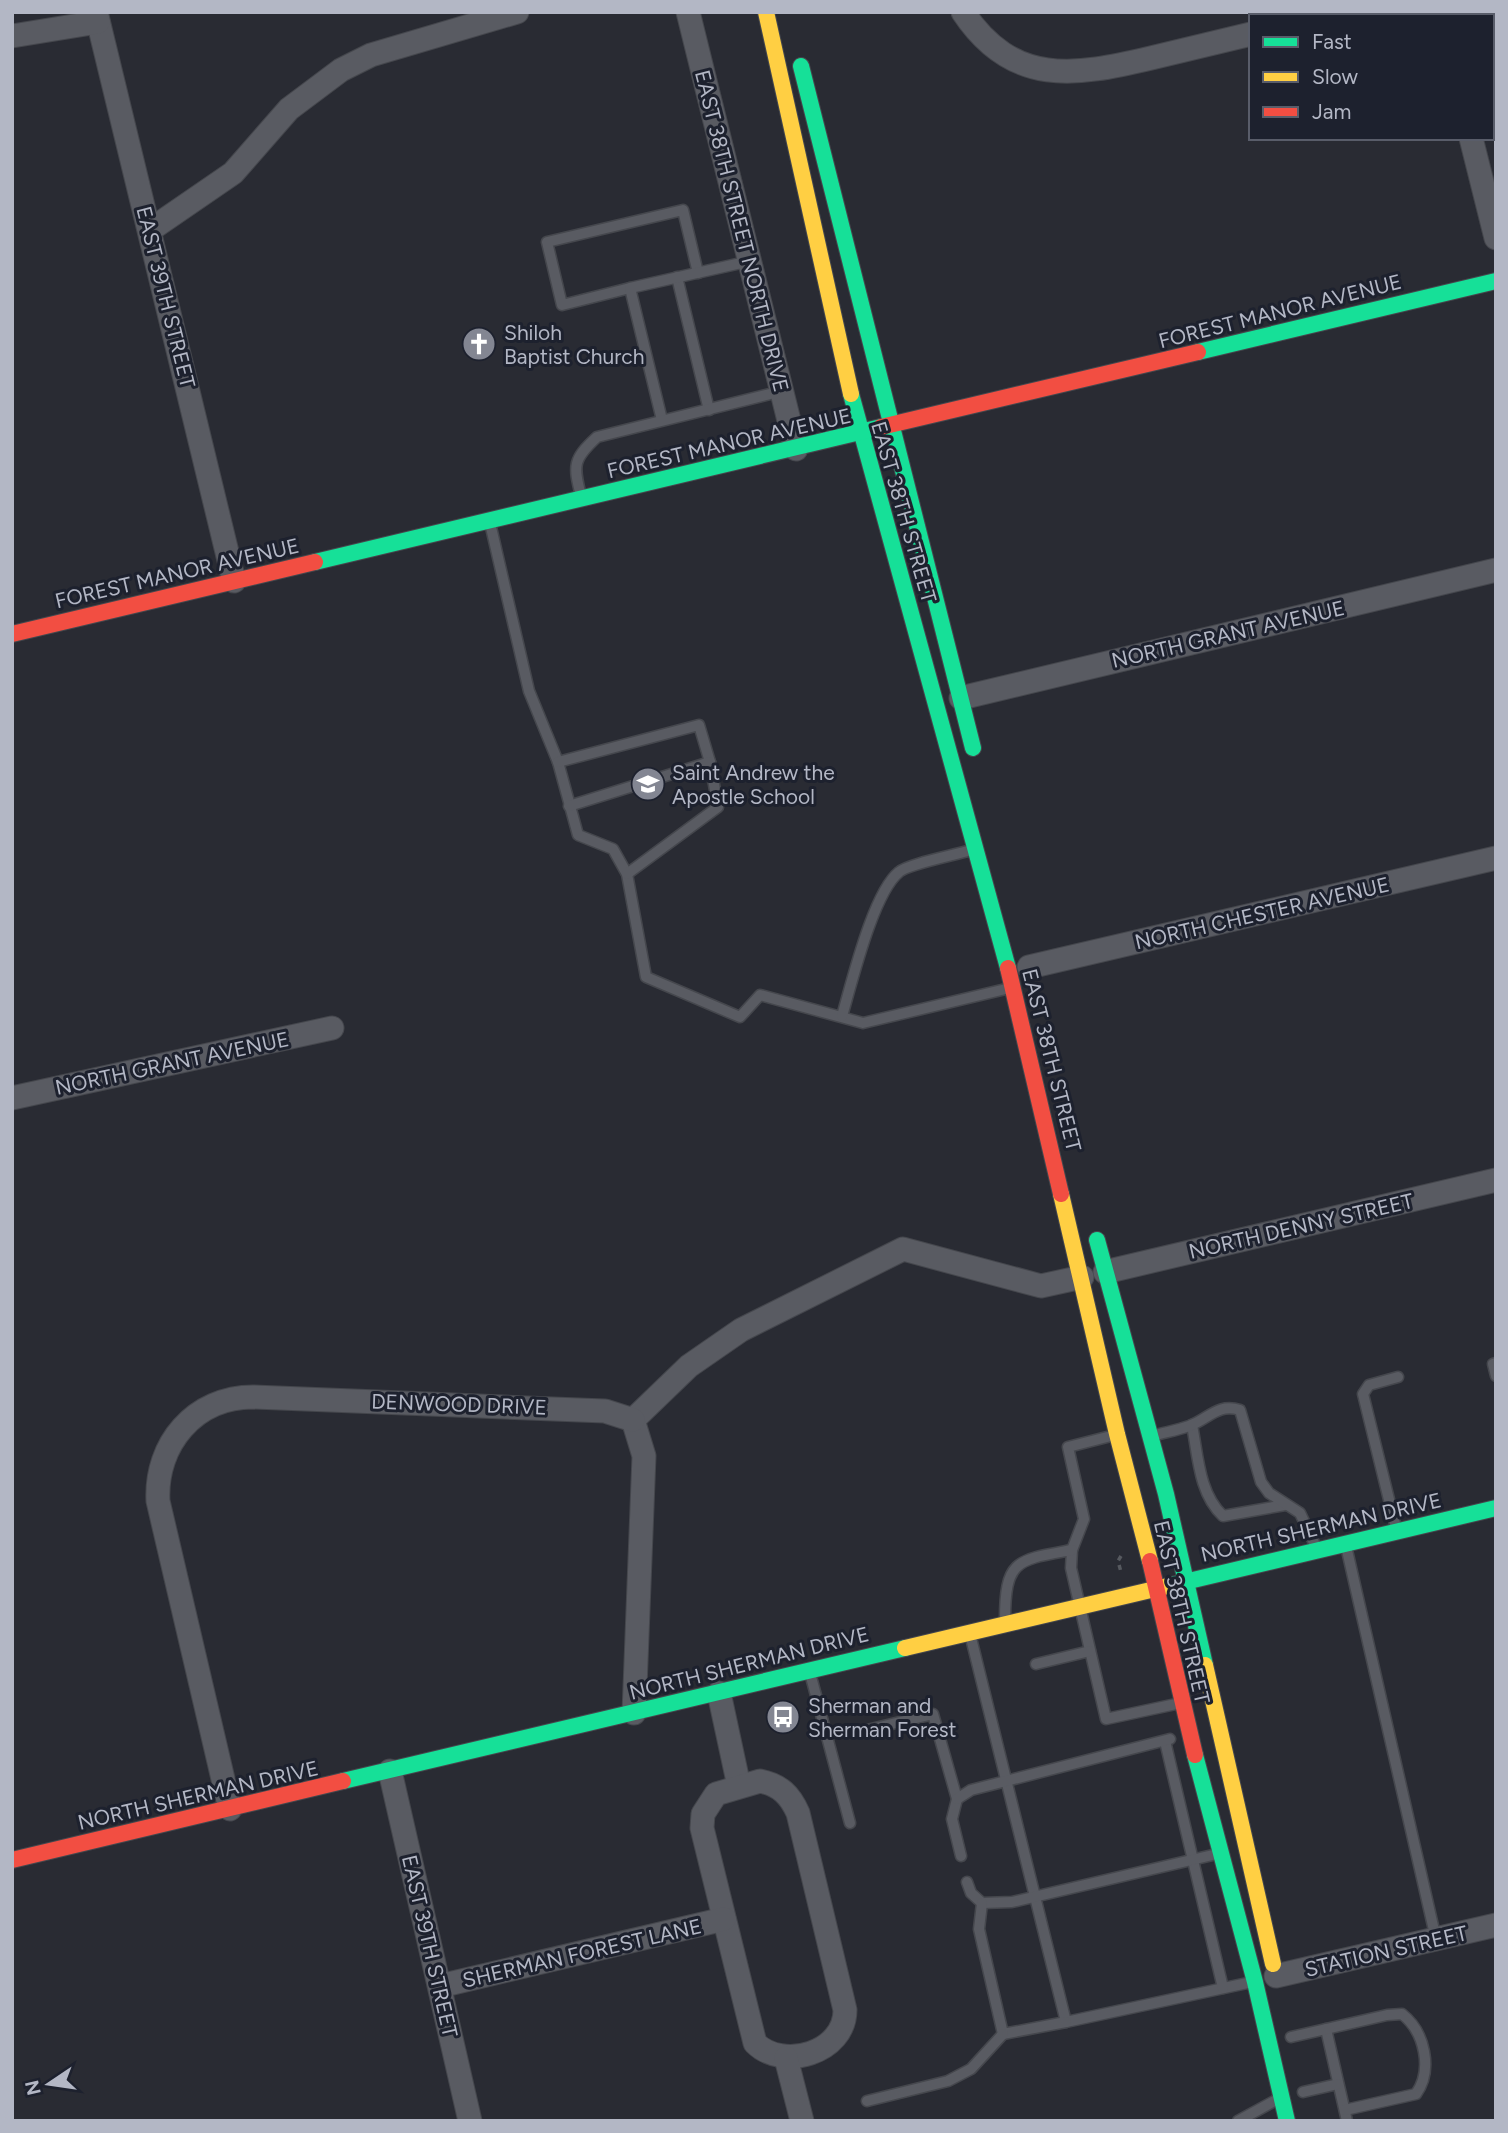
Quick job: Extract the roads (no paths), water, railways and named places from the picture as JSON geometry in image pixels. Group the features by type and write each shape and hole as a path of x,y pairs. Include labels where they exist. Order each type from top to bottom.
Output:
{"main road":[{"name":"EAST 38TH STREET","path":"766,12 860,434 1013,987 1117,1434 1157,1586 1181,1703 1219,1854 1270,1982"},
{"name":"EAST 38TH STREET","path":"798,52 890,427 978,766"},
{"name":"FOREST MANOR AVENUE","path":"12,634 1496,281"},
{"name":"EAST 38TH STREET","path":"1092,1219 1151,1436 1186,1580 1270,1982 1281,2097 1286,2121"},
{"name":"NORTH SHERMAN DRIVE","path":"12,1860 719,1693 1005,1622 1496,1508"},
{"path":"1302,2086 1308,2111"}],"street":[{"path":"150,230 233,173 289,108 341,70 371,55 517,12"},
{"name":"EAST 38TH STREET NORTH DRIVE","path":"688,12 796,449"},
{"path":"963,12 977,32 1005,54 1038,69 1057,72 1093,71 1249,34"},
{"path":"12,36 97,17"},
{"name":"EAST 39TH STREET","path":"97,17 234,581"},
{"path":"1472,140 1496,238"},
{"name":"NORTH GRANT AVENUE","path":"961,698 1496,570"},
{"name":"NORTH CHESTER AVENUE","path":"1029,966 1496,858"},
{"name":"NORTH GRANT AVENUE","path":"12,1097 332,1028"},
{"name":"NORTH DENNY STREET","path":"1105,1272 1496,1180"},
{"path":"634,1713 644,1456 633,1420 682,1372 741,1329 904,1249 1041,1286 1082,1277"},
{"name":"DENWOOD DRIVE","path":"230,1809 158,1501 159,1472 164,1455 178,1430 192,1417 217,1403 253,1397 605,1411 633,1420"},
{"path":"719,1693 739,1786"},
{"name":"EAST 39TH STREET","path":"390,1771 470,2121"},
{"path":"760,1781 769,1783 792,1800 845,2010 842,2029 834,2040 813,2052 786,2058 765,2052 755,2043 702,1828 704,1814 716,1794 739,1786 760,1781"},
{"name":"SHERMAN FOREST LANE","path":"440,1986 724,1920"},
{"name":"STATION STREET","path":"1270,1982 1496,1925"},
{"path":"786,2058 802,2121"}],"lane":[{"path":"698,273 683,210 547,242 562,305 750,261"},
{"path":"677,277 709,410"},
{"path":"630,288 662,420"},
{"path":"582,499 575,470 579,454 597,437 782,391"},
{"path":"489,520 529,691 558,762 578,835 613,849 627,874 646,977 740,1017 760,995 863,1023 1013,987"},
{"path":"558,762 699,725 710,762 718,807 627,874"},
{"path":"569,806 710,762"},
{"path":"842,1016 864,943 885,891 900,871 976,849"},
{"path":"1496,1363 1493,1364 1496,1376"},
{"path":"1397,1531 1363,1394 1369,1385 1398,1377"},
{"path":"1151,1436 1192,1425 1212,1411 1230,1407 1241,1410 1261,1482 1269,1493 1300,1513 1317,1549"},
{"path":"1192,1425 1205,1489 1213,1507 1223,1516 1285,1505"},
{"path":"1117,1434 1068,1447 1084,1519 1072,1550 1070,1567 1106,1719 1181,1703"},
{"path":"1346,1543 1436,1939"},
{"path":"1005,1622 1005,1586 1011,1571 1038,1556 1072,1550"},
{"path":"970,1631 1066,2022"},
{"path":"1036,1664 1090,1651"},
{"path":"809,1670 850,1822"},
{"path":"867,1730 933,1714 957,1799 952,1819 961,1856"},
{"path":"957,1799 971,1790 1189,1734"},
{"path":"1165,1741 1223,1988"},
{"path":"967,1882 971,1893 982,1903 1036,1898 1219,1854"},
{"path":"982,1903 979,1928 1003,2034"},
{"path":"867,2101 948,2081 971,2069 1003,2034 1223,1988 1270,1982"},
{"path":"1291,2036 1326,2029 1402,2014 1422,2039 1425,2057 1423,2084 1416,2094 1346,2115 1326,2029"},
{"path":"1302,2086 1338,2084"},
{"path":"1238,2121 1281,2097"}],"place":[{"name":"Shiloh Baptist Church","path":"479,344"},
{"name":"Saint Andrew the Apostle School","path":"648,784"},
{"name":"Sherman and Sherman Forest","path":"783,1717"}]}
